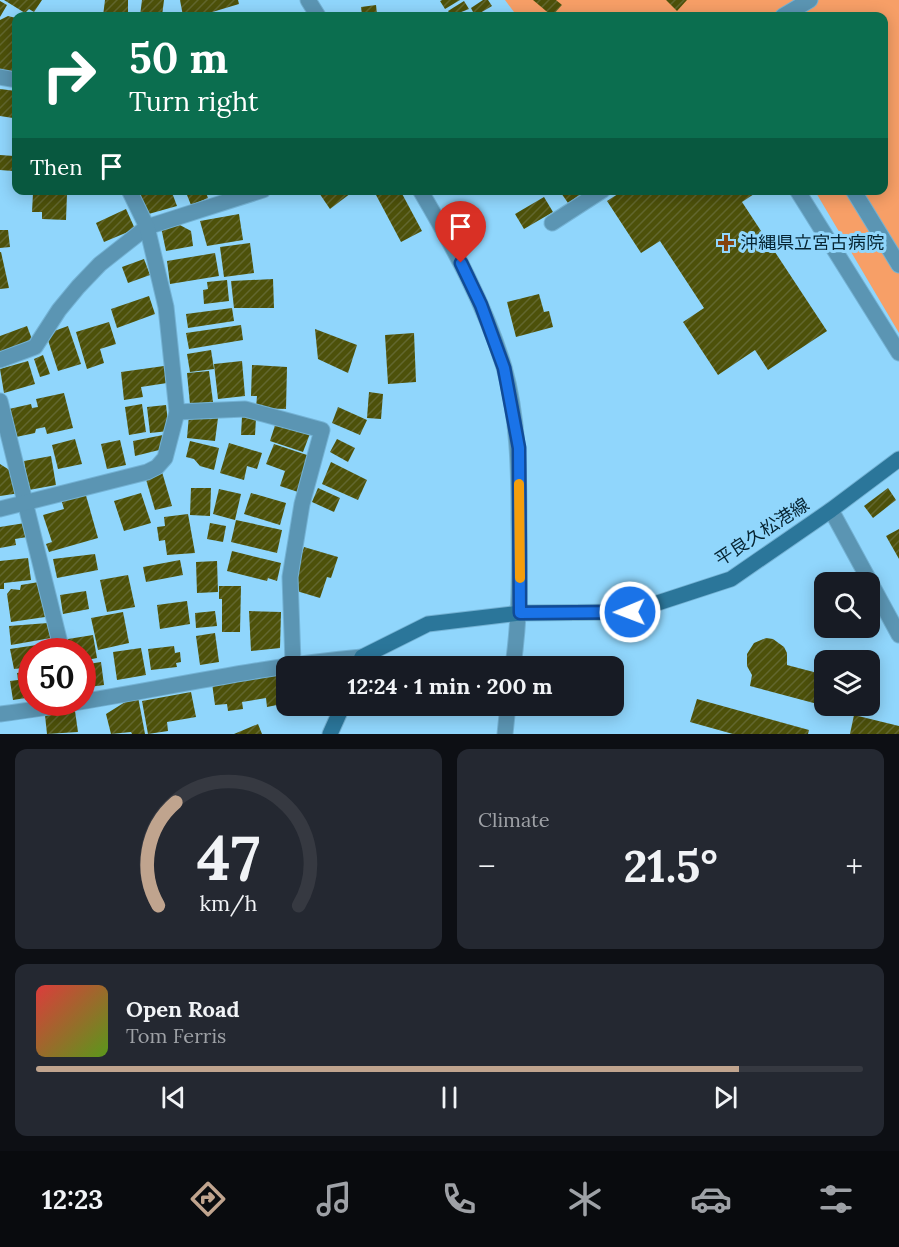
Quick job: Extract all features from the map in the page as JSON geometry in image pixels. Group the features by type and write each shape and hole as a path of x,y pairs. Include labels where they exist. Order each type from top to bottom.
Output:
{"main road":[{"name":"平良久松港線","path":"371,656 428,624 520,613 630,612 731,579 831,510 899,459"},
{"path":"330,734 338,716"}],"street":[{"path":"790,12 810,0"},
{"path":"0,509 157,467 165,458 177,412 166,307 147,227 131,195"},
{"path":"0,360 35,347 58,310 78,287 100,264 147,227 247,195"},
{"path":"423,195 451,243 481,305 504,368 519,448 520,613 514,656"},
{"path":"552,223 595,195"},
{"path":"799,195 899,353"},
{"path":"856,195 899,265"},
{"path":"0,401 27,502 59,638"},
{"path":"177,412 245,409 322,430 302,504 290,577 293,656"},
{"path":"831,510 899,635"},
{"path":"96,699 276,666"},
{"path":"0,714 18,711"},
{"path":"505,734 507,716"}],"shaded area":[{"path":"505,0 899,0 899,333 817,195 888,195 888,12 514,12"}],"building":[{"path":"4,0 42,0 34,12 29,9 23,12"},
{"path":"105,0 128,0 128,12 104,12"},
{"path":"142,0 164,0 162,12 140,12"},
{"path":"180,0 238,0 239,4 212,12 182,12"},
{"path":"460,0 445,9 440,1"},
{"path":"483,0 488,0 492,6 482,12 473,12 471,8"},
{"path":"533,0 556,0 562,5 556,12 547,12"},
{"path":"666,0 687,0 677,11"},
{"path":"0,1 7,5 0,17"},
{"path":"464,1 469,9 461,12 448,11"},
{"path":"376,5 377,12 362,12 361,7"},
{"path":"8,16 12,17 12,75 0,71 0,20"},
{"path":"0,89 12,90 12,118 0,116"},
{"path":"0,155 12,156 12,171 0,170"},
{"path":"33,195 67,195 66,220 42,219 42,212 32,212"},
{"path":"138,195 173,195 177,206 145,215"},
{"path":"187,195 207,195 208,198 191,205"},
{"path":"320,195 348,195 330,209"},
{"path":"376,195 403,195 422,231 401,242"},
{"path":"562,195 580,195 568,203"},
{"path":"616,195 752,195 742,202 827,331 768,370 755,350 718,375 683,322 704,308 660,241 641,253 607,201"},
{"path":"544,197 553,212 524,229 515,214"},
{"path":"126,209 135,229 104,242 96,223"},
{"path":"239,214 243,240 207,246 200,221"},
{"path":"178,224 191,231 193,246 166,251 161,227"},
{"path":"0,230 8,230 10,247 0,248"},
{"path":"250,243 254,273 224,277 220,247"},
{"path":"1,252 9,288 0,289"},
{"path":"215,253 219,276 170,284 167,261"},
{"path":"144,259 150,275 128,283 122,267"},
{"path":"273,279 274,308 234,308 231,281"},
{"path":"227,280 229,301 204,304 203,290 208,289 207,282"},
{"path":"539,294 544,312 549,311 553,327 516,337 507,302"},
{"path":"149,296 155,314 117,328 111,309"},
{"path":"232,308 234,321 188,328 186,314"},
{"path":"109,322 116,344 100,349 104,363 87,369 76,332"},
{"path":"241,325 243,340 189,349 186,333"},
{"path":"27,326 33,342 0,354 0,336"},
{"path":"68,326 81,364 58,371 46,334"},
{"path":"315,329 357,345 348,373 318,359"},
{"path":"414,333 416,382 388,384 385,335"},
{"path":"211,350 214,369 190,372 187,354"},
{"path":"43,355 50,374 40,377 34,359"},
{"path":"28,361 35,384 4,393 0,369"},
{"path":"242,361 245,396 218,399 214,364"},
{"path":"252,365 287,367 286,409 256,408 257,396 251,396"},
{"path":"164,366 167,383 141,387 143,397 124,400 121,372"},
{"path":"209,371 213,402 190,404 187,373"},
{"path":"369,392 383,394 381,419 367,418"},
{"path":"64,393 73,428 47,434 45,427 36,429 35,433 16,437 9,409 31,404 32,408 38,407 36,399"},
{"path":"142,404 146,432 129,435 125,407"},
{"path":"166,405 169,431 150,433 147,407"},
{"path":"338,407 367,420 360,435 332,423"},
{"path":"189,415 218,418 215,441 187,438"},
{"path":"242,417 256,418 255,435 241,435"},
{"path":"277,419 311,431 303,452 270,441"},
{"path":"168,434 163,449 135,456 133,441"},
{"path":"75,439 82,464 58,469 52,445"},
{"path":"337,439 355,448 348,462 330,452"},
{"path":"120,440 126,465 107,469 101,444"},
{"path":"190,441 219,448 214,470 200,466 194,459 186,457"},
{"path":"229,443 262,453 257,469 247,466 244,480 220,473"},
{"path":"274,444 313,457 301,493 280,486 285,471 266,464"},
{"path":"51,456 56,485 29,490 24,461"},
{"path":"331,462 367,480 358,500 322,484"},
{"path":"0,464 14,473 20,493 0,496"},
{"path":"162,472 172,506 155,510 145,476"},
{"path":"191,488 211,488 210,516 190,515"},
{"path":"318,488 340,498 334,512 312,502"},
{"path":"888,488 896,500 873,518 864,506"},
{"path":"219,489 241,494 235,520 213,514"},
{"path":"85,492 98,538 49,552 46,544 52,542 43,515 64,509 61,499"},
{"path":"141,493 151,523 124,531 114,501"},
{"path":"251,493 286,503 280,525 244,514"},
{"path":"188,514 195,553 167,555 165,540 159,541 157,527 165,526 164,517"},
{"path":"236,520 282,530 277,553 231,542"},
{"path":"25,523 27,537 15,539 16,545 0,548 0,527"},
{"path":"210,523 226,526 223,542 207,539"},
{"path":"899,529 899,559 886,536"},
{"path":"304,547 338,557 331,578 327,577 320,598 290,589"},
{"path":"232,551 281,563 277,581 268,578 267,581 227,571"},
{"path":"95,554 98,570 57,578 53,559"},
{"path":"28,558 31,580 4,583 4,589 0,589 0,561"},
{"path":"180,560 183,575 146,582 143,567"},
{"path":"217,561 218,592 197,593 196,562"},
{"path":"128,575 135,607 107,612 100,580"},
{"path":"39,582 45,617 11,622 7,594 11,589 20,590 21,585"},
{"path":"219,586 241,586 240,632 222,632 222,599 219,599"},
{"path":"86,591 89,609 63,614 60,595"},
{"path":"187,601 190,624 160,629 157,605"},
{"path":"215,611 217,626 196,628 195,613"},
{"path":"249,611 281,612 280,648 251,651"},
{"path":"123,612 129,643 98,650 91,618"},
{"path":"48,623 51,638 18,638 18,644 11,645 9,626"},
{"path":"215,633 219,662 200,665 196,636"},
{"path":"93,635 94,638 74,638"},
{"path":"766,638 773,639 784,647 787,653 787,665 814,672 814,703 750,686 752,675 747,666 747,654 754,643"},
{"path":"174,646 175,653 180,652 181,662 176,663 177,667 151,670 148,649"},
{"path":"18,648 18,669 14,669 10,649"},
{"path":"141,648 146,675 117,680 113,652"},
{"path":"101,662 104,685 96,686 96,663"},
{"path":"276,672 276,705 267,707 266,698 242,702 243,709 228,711 227,704 215,705 212,683"},
{"path":"18,680 18,699 13,700 10,681"},
{"path":"191,692 196,717 167,722 168,731 148,734 142,701"},
{"path":"138,697 145,734 132,734 131,732 111,734 106,714 130,699"},
{"path":"697,699 809,730 808,734 733,734 690,722"},
{"path":"45,716 76,716 78,732 47,734"},
{"path":"854,716 899,726 899,734 850,734"},
{"path":"258,724 262,734 234,734"}],"slow traffic":[{"path":"519,484 520,578"}],"place":[{"name":"沖縄県立宮古病院","path":"726,243"}],"route":[{"path":"461,263 481,305 504,368 519,448 520,613 630,612"}]}
